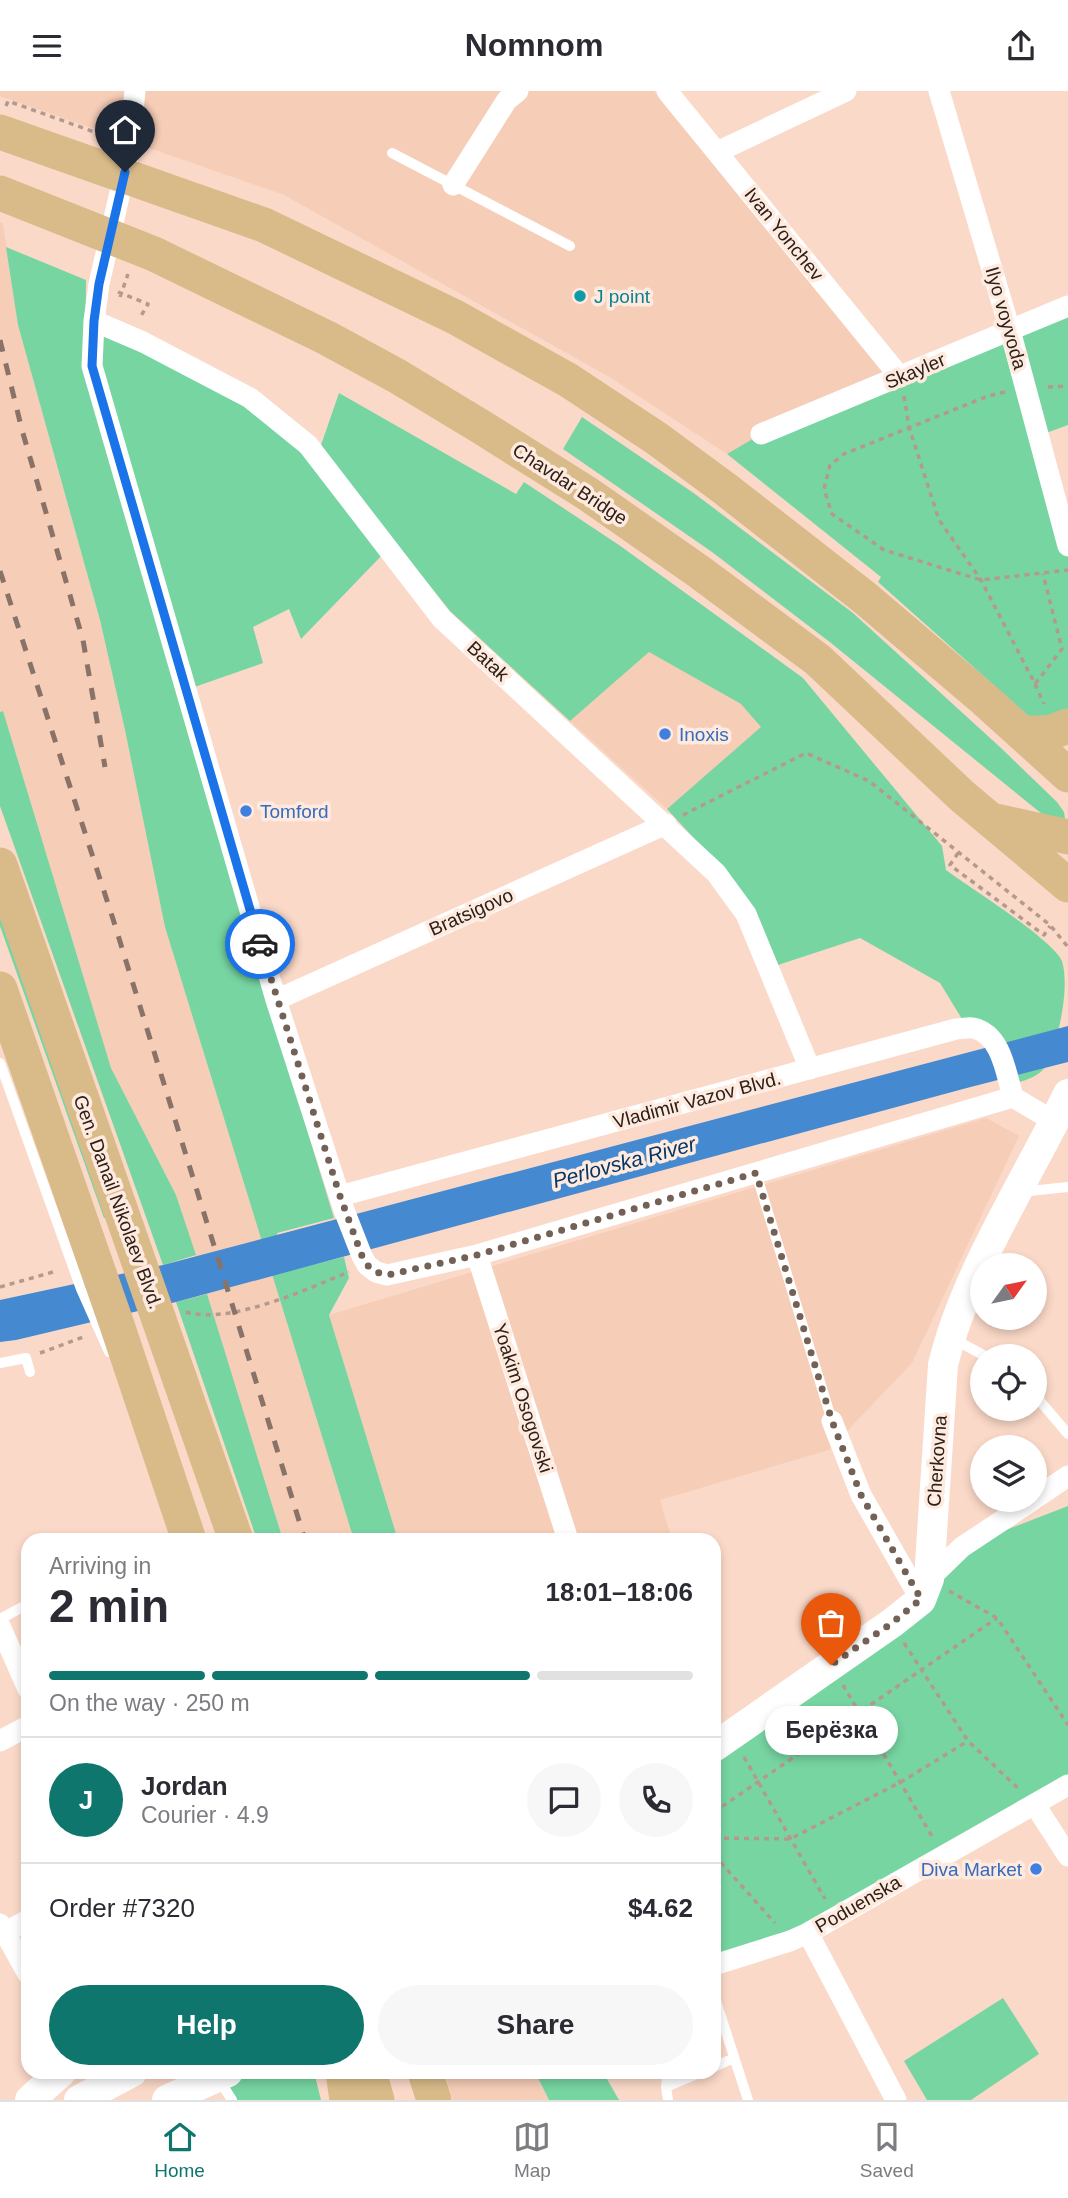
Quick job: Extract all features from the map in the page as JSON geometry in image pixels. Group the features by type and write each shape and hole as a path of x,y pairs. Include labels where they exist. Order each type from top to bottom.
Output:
{"main road":[{"path":"4,116 264,225 455,317 568,380 656,438 865,597 1024,733 1068,775"},
{"name":"Chavdar Bridge","path":"0,193 154,254 327,338 397,376 587,494 698,571 818,660 920,758 1068,885"},
{"path":"1024,733 1049,733 1056,716"},
{"path":"989,819 1068,837"},
{"name":"Gen. Danail Nikolaev Blvd.","path":"0,865 234,1533"},
{"name":"Gen. Danail Nikolaev Blvd.","path":"0,989 187,1533"},
{"path":"344,2079 347,2100"},
{"path":"371,2079 377,2100"},
{"path":"403,2079 408,2100"},
{"path":"427,2079 433,2100"}],"street":[{"path":"135,91 129,153 99,284 92,366 276,1000 342,1203 365,1261 376,1272 387,1275 477,1255 1013,1097 1055,1122"},
{"path":"453,185 507,100 518,91"},
{"name":"Ivan Yonchev","path":"667,91 900,377"},
{"path":"717,152 846,91"},
{"name":"Ilyo voyvoda","path":"939,91 1010,330 1068,547"},
{"name":"Skayler","path":"761,434 1068,306"},
{"name":"Batak","path":"94,321 143,342 250,398 308,445 442,618 716,873 746,914 810,1069"},
{"name":"Bratsigovo","path":"276,1000 666,824"},
{"name":"Vladimir Vazov Blvd.","path":"342,1203 956,1029 972,1028 988,1035 999,1050 1013,1097"},
{"name":"Cherkovna","path":"925,1589 943,1364 950,1337 986,1253 1068,1094"},
{"name":"Yoakim Osogovski","path":"477,1255 566,1533"},
{"path":"832,1421 861,1495 925,1589"},
{"path":"1047,1490 1068,1476"},
{"path":"723,1740 892,1623 962,1547 1014,1512"},
{"path":"0,1626 21,1673"},
{"path":"0,1741 21,1730"},
{"name":"Poduenska","path":"721,1963 799,1937 1068,1785"},
{"path":"1035,1805 1068,1856"},
{"path":"21,1923 2,1930 21,1962"},
{"path":"799,1937 896,2100"},
{"path":"30,2100 53,2079"},
{"path":"79,2100 119,2079"},
{"path":"167,2100 225,2083"}],"lane":[{"path":"392,153 570,246"},
{"path":"0,1063 81,1289 109,1352 139,1391"},
{"path":"756,1173 832,1421"},
{"path":"1018,1192 1068,1187"},
{"path":"950,1337 970,1348"},
{"path":"0,1363 26,1358 30,1372"},
{"path":"1047,1409 1068,1434"},
{"path":"0,1619 21,1608"},
{"path":"721,2017 748,2100"},
{"path":"721,2064 734,2058"},
{"path":"667,2079 668,2100"},
{"path":"666,2088 686,2079"}],"path":[{"path":"4,116 91,131"},
{"path":"119,300 125,282"},
{"path":"99,284 148,304 142,317"},
{"path":"900,377 909,427 939,520 981,580 1035,684 1056,716"},
{"path":"1068,386 1026,388 988,396 844,454 830,465 824,489 832,515 884,550 981,580 1068,570"},
{"path":"1035,684 1062,649 1043,573"},
{"path":"666,824 806,753 869,781 1050,925 1068,947"},
{"path":"958,853 950,865 1044,935 1050,925"},
{"path":"183,1311 199,1315 221,1314 271,1302 365,1261"},
{"path":"0,1287 53,1272"},
{"path":"26,1358 99,1331"},
{"path":"925,1589 997,1618 1068,1725"},
{"path":"721,1807 997,1618"},
{"path":"892,1623 968,1741 1035,1805"},
{"path":"831,1665 942,1856"},
{"path":"723,1740 758,1782 835,1916"},
{"path":"721,1838 789,1839 901,1782 968,1741"},
{"path":"721,1862 799,1937"}],"shaded area":[{"path":"0,91 654,91 900,377 761,434 727,454 611,378 284,195 0,96"},
{"path":"0,222 3,223 18,325 100,620 165,927 352,1533 281,1533 176,1195 111,1068 3,711 0,712"},
{"path":"649,652 741,704 762,727 667,809 570,721"},
{"path":"986,1118 1019,1136 912,1363 829,1450 660,1500 670,1533 396,1533 329,1315"},
{"path":"446,2079 538,2079 549,2100 529,2100 527,2096 528,2100 453,2100"}],"green space":[{"path":"6,247 86,280 85,370 268,1002 334,1218 277,1233 287,1271 344,1257 349,1278 329,1315 396,1533 352,1533 165,927 100,620 18,325"},
{"path":"1068,306 1068,425 1038,436 1068,546 1068,709 1034,721 878,582 881,577 727,454 761,434"},
{"path":"94,321 143,342 308,445 388,549 301,639 289,609 253,627 263,663 186,690 92,366"},
{"path":"339,393 516,494 524,482 619,545 803,678 942,846 946,870 1027,927 1055,951 1062,961 1065,988 1061,1017 1052,1053 1042,1071 1020,1082 962,1019 940,983 860,938 775,966 724,871 667,809 761,727 741,704 649,652 570,721 450,611 320,448"},
{"path":"582,417 695,494 853,613 1057,802 1065,819 1047,818 831,643 712,552 563,449"},
{"path":"3,711 111,1068 176,1195 196,1255 163,1265 0,806 0,712"},
{"path":"0,906 107,1218 104,1218 0,926"},
{"path":"207,1294 281,1533 255,1533 176,1302"},
{"path":"1068,1506 1068,1785 835,1916 721,1962 721,1742 892,1623 962,1547"},
{"path":"1003,1998 1039,2054 971,2100 927,2100 904,2061"},
{"path":"229,2079 316,2079 321,2100 232,2100"},
{"path":"538,2079 607,2079 619,2100 549,2100"}],"water":[{"name":"Perlovska River","path":"1068,1026 1068,1062 176,1302 0,1342 0,1300 163,1265"}],"railway":[{"path":"0,340 22,430 83,640 105,767"},
{"path":"0,571 113,919 303,1533"}],"way so far":[{"path":"260,944 344,1209 362,1256 367,1265 376,1272 387,1275 477,1255 756,1173 832,1421 861,1495 921,1599 892,1623 831,1665"}],"place":[{"name":"J point","path":"580,296"},
{"name":"Inoxis","path":"665,734"},
{"name":"Tomford","path":"246,811"},
{"name":"Берёзка","path":"831,1665"},
{"name":"Diva Market","path":"1036,1869"}],"route":[{"path":"125,172 99,284 92,366 260,944"}]}
